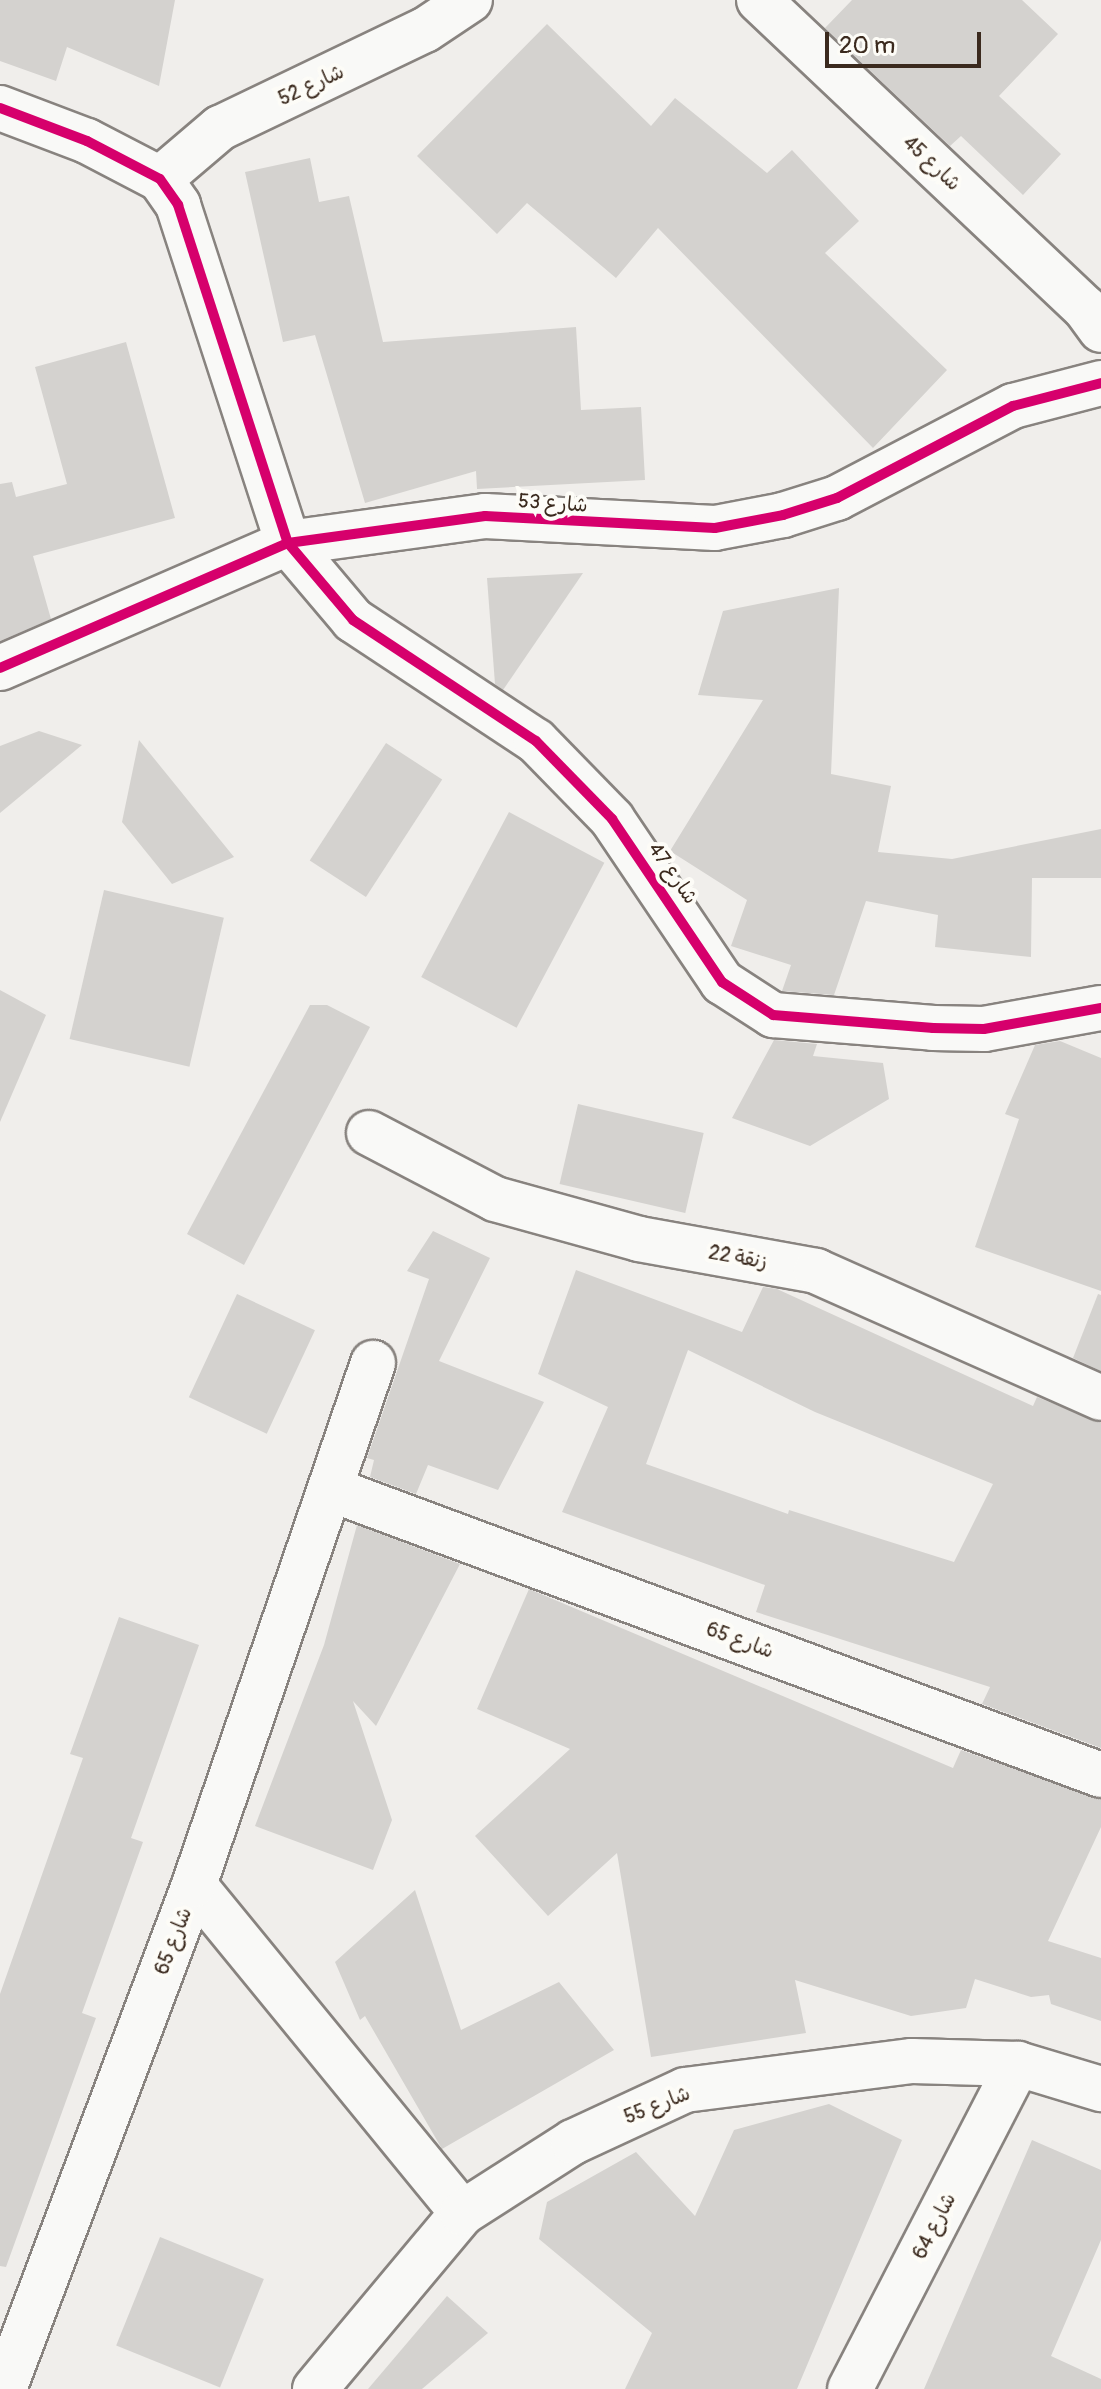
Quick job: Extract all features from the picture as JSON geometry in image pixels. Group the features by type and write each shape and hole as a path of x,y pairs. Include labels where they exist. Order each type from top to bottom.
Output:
{"street":[{"name":"شارع 52","path":"160,179 220,128 425,30 470,0"},
{"name":"شارع 45","path":"759,0 1096,309"},
{"path":"0,108 87,141 160,179 178,205 288,543"},
{"name":"شارع 53","path":"0,668 288,543 485,516 699,528 756,520 837,498 1013,406 1101,383"},
{"name":"شارع 47","path":"288,543 353,620 536,741 612,819 722,982 773,1015 984,1029 1101,1008"},
{"name":"زنقة 22","path":"369,1133 495,1199 639,1239 816,1271 1101,1398"},
{"name":"شارع 65","path":"4,2389 194,1885 333,1490 373,1363"},
{"name":"شارع 65","path":"333,1490 1101,1775"},
{"path":"194,1885 462,2213"},
{"name":"شارع 55","path":"315,2389 462,2213 573,2142 685,2090 912,2061 1018,2064 1101,2089"},
{"name":"شارع 64","path":"850,2389 1018,2064"}],"building":[{"path":"0,0 175,0 159,86 67,47 56,81 0,61"},
{"path":"852,0 1022,0 1058,34 999,96 1061,154 1023,195 961,136 950,146 825,28"},
{"path":"547,24 651,126 675,98 767,173 792,150 859,221 825,253 947,370 873,448 658,228 616,278 527,203 497,234 417,156"},
{"path":"310,158 319,202 349,196 383,342 576,327 581,410 641,407 645,480 477,489 476,471 365,503 315,335 283,342 245,172"},
{"path":"126,342 175,518 33,556 51,619 0,641 0,484 12,482 16,497 67,484 35,367"},
{"path":"583,573 503,690 495,684 487,578"},
{"path":"839,588 831,774 891,786 878,852 952,859 1101,829 1101,878 1032,878 1031,957 935,947 938,915 866,901 834,995 782,991 791,965 731,946 747,900 670,851 763,700 698,695 723,611"},
{"path":"39,731 82,745 0,813 0,746"},
{"path":"139,740 234,857 172,884 122,822"},
{"path":"386,743 442,779 366,897 310,860"},
{"path":"509,812 604,863 517,1028 421,977"},
{"path":"104,890 224,918 189,1067 70,1039"},
{"path":"0,990 46,1015 0,1122"},
{"path":"310,1005 327,1005 370,1027 244,1265 187,1234"},
{"path":"774,1040 817,1044 813,1056 883,1063 889,1099 810,1146 732,1118"},
{"path":"1060,1041 1101,1058 1101,1291 975,1247 1019,1119 1005,1114 1035,1045"},
{"path":"578,1104 704,1133 685,1213 560,1184"},
{"path":"433,1231 490,1258 439,1361 544,1402 498,1490 428,1465 416,1494 370,1477 374,1460 367,1458 429,1279 407,1271"},
{"path":"576,1270 742,1332 763,1287 777,1289 1033,1406 1037,1397 1101,1423 1101,1748 982,1704 990,1687 756,1612 765,1585 562,1512 608,1407 538,1374","holes":["688,1350 815,1412 993,1484 954,1562 789,1510 788,1514 646,1464"]},
{"path":"237,1294 315,1330 267,1434 189,1397"},
{"path":"1098,1294 1101,1295 1101,1371 1073,1358"},
{"path":"357,1525 460,1564 376,1726 353,1701 392,1820 373,1870 255,1826 324,1645"},
{"path":"529,1589 953,1768 961,1750 1101,1799 1101,1827 1048,1941 1101,1958 1101,2021 1051,2004 1049,1995 1031,1997 975,1979 966,2008 911,2016 795,1980 806,2033 651,2057 617,1853 548,1916 475,1836 570,1749 477,1709"},
{"path":"119,1617 199,1645 131,1838 143,1842 82,2013 96,2018 6,2267 0,2266 0,1994 83,1758 70,1754"},
{"path":"415,1890 461,2030 559,1982 614,2050 442,2149 365,2016 360,2020 335,1962"},
{"path":"829,2104 902,2140 797,2389 625,2389 652,2333 539,2239 547,2202 636,2152 695,2216 734,2130"},
{"path":"1032,2140 1101,2170 1101,2240 1051,2356 1101,2379 1101,2389 924,2389"},
{"path":"160,2237 264,2279 220,2387 116,2345"},
{"path":"447,2296 488,2333 422,2389 368,2389"}],"cycle path":[{"path":"0,108 87,141 160,179 178,205 288,543 353,620 536,741 612,819 722,982 773,1015 933,1028 984,1029 1101,1008"},
{"path":"0,668 288,543 485,516 715,528 783,515 837,498 1013,406 1101,383"}]}
